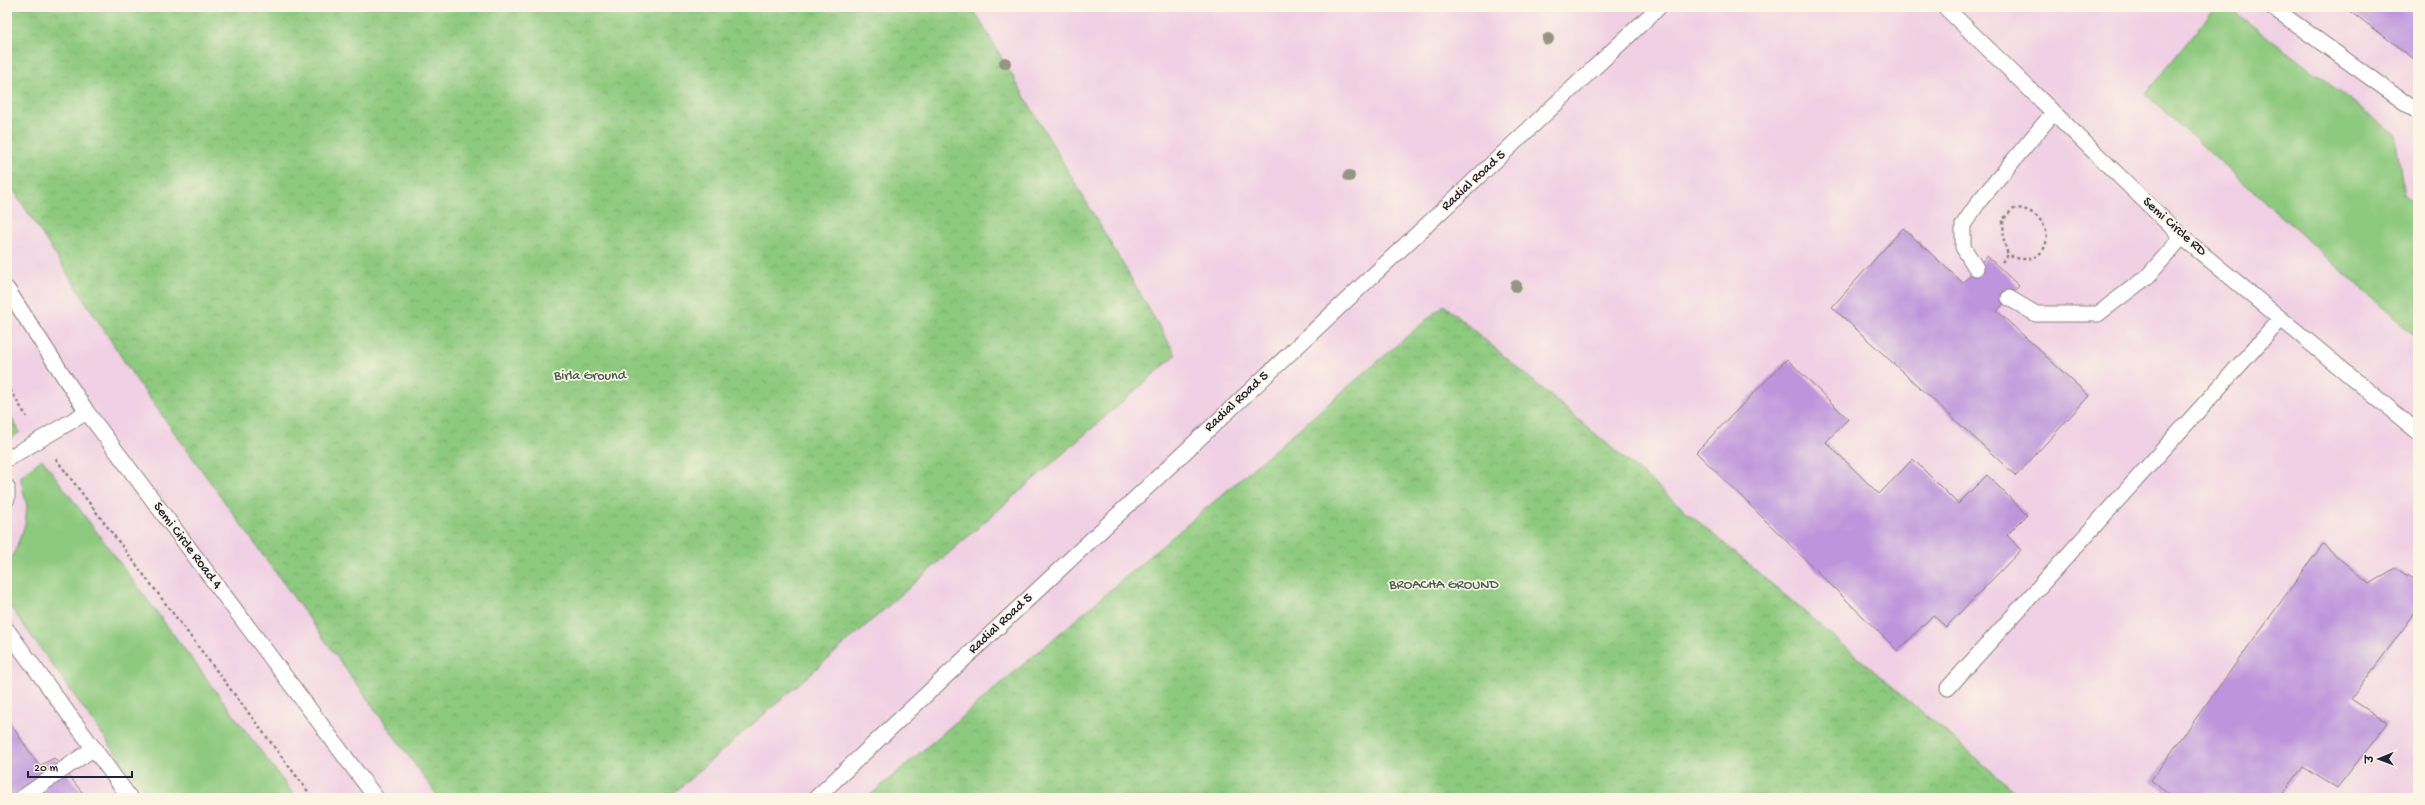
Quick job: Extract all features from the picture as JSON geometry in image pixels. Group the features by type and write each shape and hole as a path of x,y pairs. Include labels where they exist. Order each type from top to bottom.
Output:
{"lane":[{"name":"Radial Road 5","path":"816,798 1659,7"},
{"name":"Semi Circle RD","path":"1945,7 2182,237 2418,432"},
{"path":"2272,7 2418,112"},
{"path":"1976,268 1963,247 1963,225 1980,200 2054,112"},
{"path":"2009,298 2036,314 2098,314 2148,276 2182,237"},
{"name":"Semi Circle Road 4","path":"7,289 87,412 376,798"},
{"path":"1948,688 2281,319"},
{"path":"7,459 87,412"},
{"path":"7,487 7,499"},
{"path":"7,630 130,798"},
{"path":"22,798 94,748"}],"path":[{"path":"2020,208 2034,212 2042,219 2046,231 2046,243 2042,252 2037,256 2023,259 2008,255 2004,242 2003,219 2012,210 2020,208"},
{"path":"1997,266 2008,255"},
{"path":"7,385 40,439 313,798"}],"shaded area":[{"path":"7,7 2418,7 2418,798 7,798"}],"green space":[{"name":"Birla Ground","path":"7,7 972,7 1176,355 668,798 439,798 135,378 7,180"},
{"path":"2216,7 2228,7 2395,134 2404,195 2418,207 2418,339 2145,94"},
{"name":"BROACHA GROUND","path":"1444,305 2023,798 867,798"},
{"path":"7,411 20,432 7,441"},
{"path":"42,459 296,798 148,798 7,602 7,565 15,551 25,525 27,506 20,477"}],"building":[{"path":"2345,7 2418,7 2418,62"},
{"path":"1903,228 1963,283 1987,256 2019,286 1997,311 2089,396 2016,476 1832,307"},
{"path":"1787,359 1848,419 1826,442 1879,494 1913,459 1958,504 1987,475 2027,515 2007,535 2021,550 1946,627 1933,615 1898,651 1696,452"},
{"path":"2323,544 2369,584 2395,568 2418,582 2418,609 2351,699 2388,723 2337,788 2303,767 2280,798 2173,798 2151,780"},
{"path":"7,718 39,766 54,758 87,798 7,798"}]}
